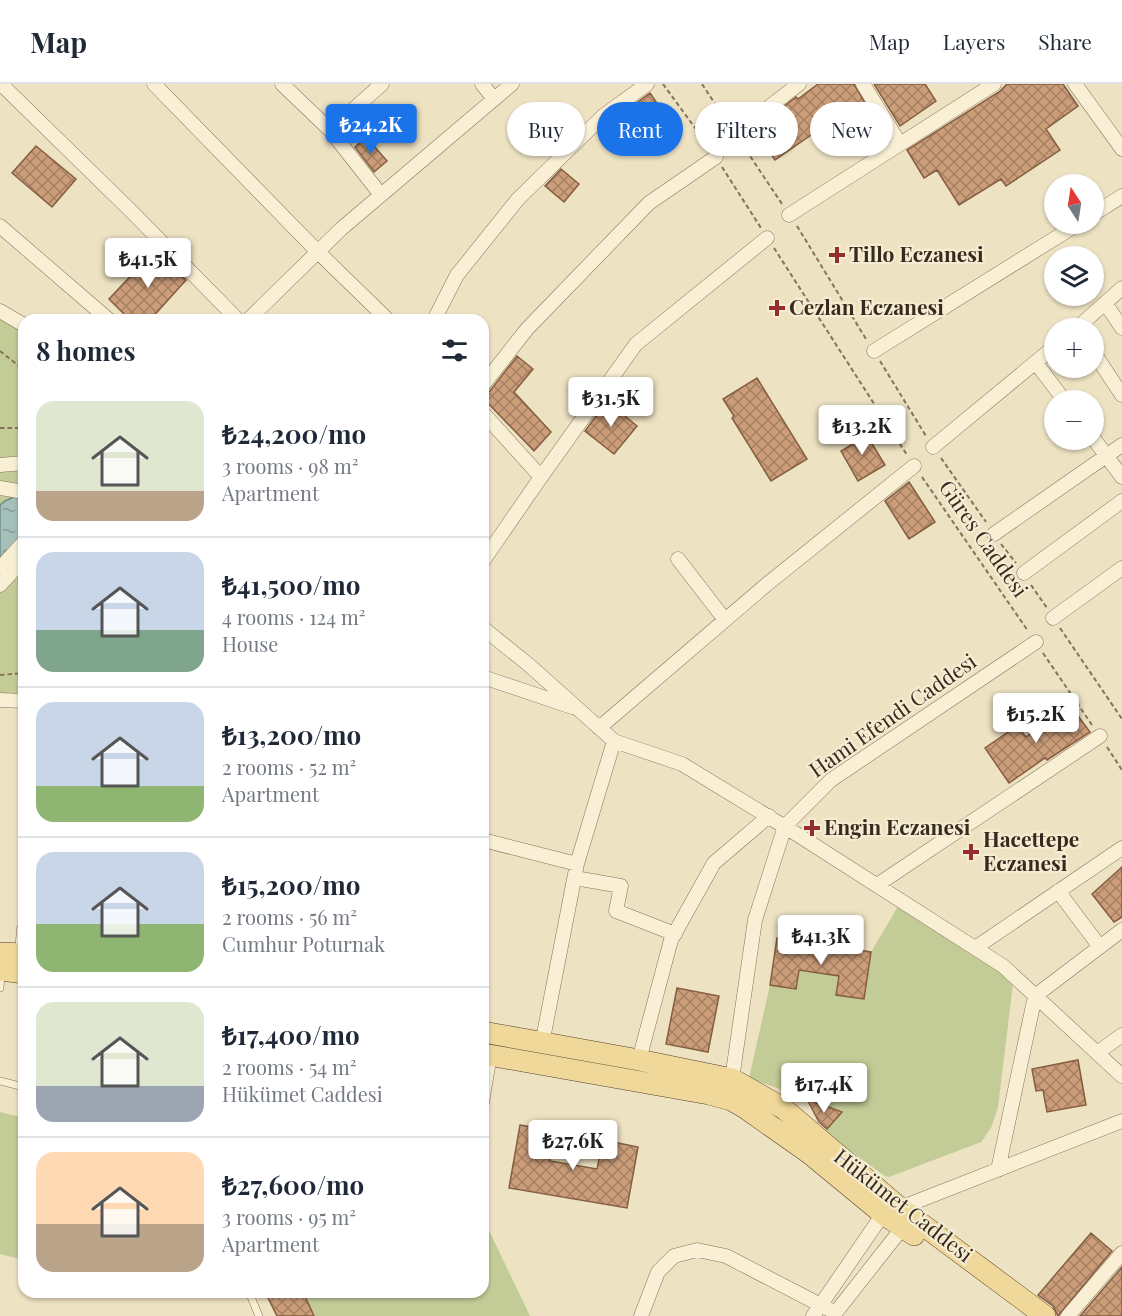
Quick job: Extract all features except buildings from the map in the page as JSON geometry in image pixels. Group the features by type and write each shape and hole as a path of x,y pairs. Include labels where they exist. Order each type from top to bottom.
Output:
{"main road":[{"path":"0,970 18,962"},
{"name":"Hükümet Caddesi","path":"489,1033 732,1079 783,1108 895,1216 1045,1316"},
{"path":"489,1055 709,1094 730,1100 809,1153 895,1216 1021,1316"}],"street":[{"path":"1,84 232,314"},
{"path":"154,84 382,314"},
{"path":"282,84 330,130 381,195"},
{"path":"330,130 382,84"},
{"path":"482,84 494,99"},
{"path":"255,314 317,251 512,84"},
{"path":"437,314 457,274 518,199 603,116 647,84"},
{"path":"775,102 799,84"},
{"path":"863,84 900,144"},
{"path":"789,215 994,84"},
{"path":"1075,84 1122,149"},
{"path":"489,377 527,329 650,203 716,157"},
{"path":"1104,208 1122,196"},
{"path":"0,225 102,314"},
{"path":"874,351 1062,234"},
{"path":"489,552 636,345 768,238"},
{"path":"1088,318 1122,288"},
{"path":"1105,303 1122,328"},
{"path":"0,311 18,322"},
{"path":"933,447 1044,356"},
{"path":"1036,363 1057,390"},
{"path":"1104,367 1122,395"},
{"path":"489,420 541,477"},
{"path":"994,534 1122,445"},
{"path":"1103,450 1122,477"},
{"path":"0,465 18,464"},
{"path":"599,728 725,620 914,466"},
{"path":"0,488 18,491"},
{"path":"1024,573 1122,501"},
{"path":"2,573 18,550"},
{"path":"678,559 725,620"},
{"path":"2,573 18,563"},
{"path":"1053,618 1122,568"},
{"path":"489,633 529,665 614,741 682,764 785,826 1003,966 1122,1076"},
{"name":"Hami Efendi Caddesi","path":"732,1079 755,920 785,826 831,780 1036,642"},
{"path":"489,678 579,710"},
{"path":"0,700 18,701"},
{"path":"877,885 1100,736"},
{"path":"542,1044 576,871 614,741"},
{"path":"639,1060 671,940 714,863 769,816"},
{"path":"489,842 621,886 616,911 675,934"},
{"path":"975,948 1122,848"},
{"path":"1058,891 1100,946"},
{"path":"998,1170 1035,996 1122,930"},
{"path":"1097,1053 1122,1035"},
{"path":"813,1316 895,1216 998,1170 1122,1121"},
{"path":"641,1316 658,1272 674,1256 697,1250 726,1256 822,1304 835,1314 895,1216"},
{"path":"1068,1316 1122,1253"}],"lane":[{"path":"0,1081 18,1086"},
{"path":"251,1298 259,1316"}],"path":[{"name":"Güres Caddesi","path":"663,84 716,157 914,466 1122,770"},
{"name":"Güres Caddesi","path":"702,84 714,102"},
{"name":"Güres Caddesi","path":"750,156 933,447 1024,573 1122,719"},
{"path":"0,351 18,365"},
{"path":"0,428 18,428"},
{"path":"0,675 18,674"}],"green space":[{"path":"0,311 18,322 18,701 0,700"},
{"path":"900,903 1006,972 1013,984 998,1107 991,1128 981,1142 889,1177 824,1132 841,1111 749,1078 770,985 796,989 799,970 839,976 837,995 864,999 871,952"},
{"path":"0,1112 18,1116 18,1258 0,1254"},
{"path":"489,1231 530,1316 314,1316 306,1298 489,1298"}],"water":[{"path":"18,498 18,543 0,560 0,505 5,501"}],"place":[{"name":"Tillo Eczanesi","path":"837,255"},
{"name":"Cezlan Eczanesi","path":"777,308"},
{"name":"Engin Eczanesi","path":"812,828"},
{"name":"Hacettepe Eczanesi","path":"971,852"}]}
